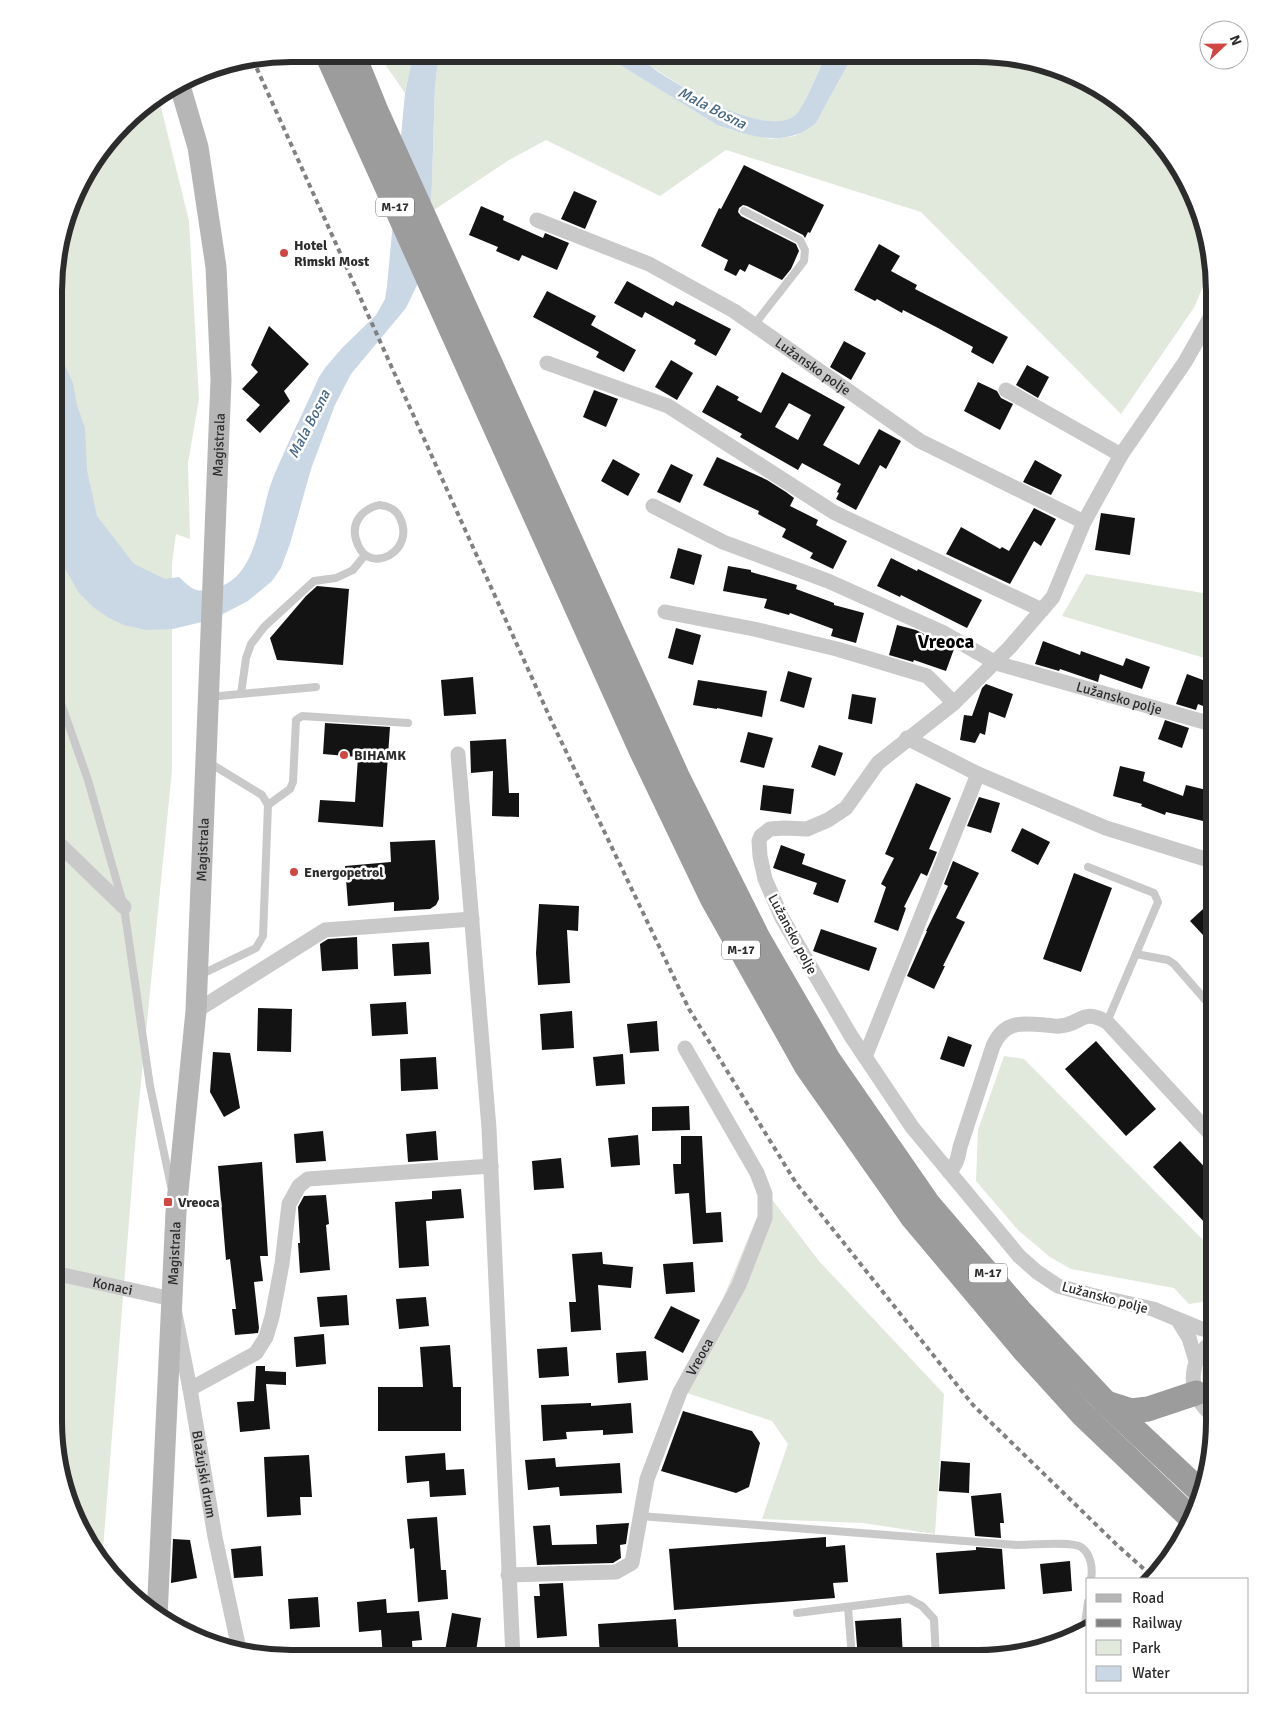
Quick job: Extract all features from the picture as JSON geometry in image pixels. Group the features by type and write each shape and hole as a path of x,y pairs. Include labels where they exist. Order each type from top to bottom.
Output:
{"highway":[{"name":"M-17","path":"332,62 367,118 445,261 677,776 758,938 828,1059 929,1205 1019,1310 1106,1403 1197,1487"},
{"name":"M-17","path":"354,62 367,118 432,288 642,752 712,898 808,1067 913,1218 1024,1350 1084,1416 1187,1514"},
{"path":"1106,1403 1131,1411 1148,1409 1196,1393"}],"main road":[{"name":"Magistrala","path":"157,1607 176,1212 196,1011 221,380 216,267 198,147 181,91"}],"street":[{"name":"Lužansko polje","path":"537,220 649,264 734,311 920,440 1084,522"},
{"name":"Lužansko polje","path":"1206,325 1185,362 1121,455 1084,522 1053,597 1042,610 996,663 954,703 878,763 846,808 828,820 807,829 770,829 759,840 765,879 782,918 865,1057 912,1127 1019,1256 1037,1272 1058,1286 1090,1296 1153,1309 1206,1330"},
{"path":"548,363 668,406 835,513 1042,610"},
{"path":"1006,390 1121,455"},
{"name":"Lužansko polje","path":"653,506 724,542 828,581 942,632 996,663 1206,722"},
{"path":"665,612 819,644 927,676 954,703"},
{"path":"908,738 978,774 1106,828 1206,859"},
{"path":"458,754 491,1166 513,1650"},
{"path":"865,1057 978,774"},
{"path":"62,847 124,907"},
{"path":"196,1011 325,930 472,919"},
{"path":"949,1172 958,1160 960,1147 998,1035 1014,1025 1060,1026 1088,1016 1097,1016 1107,1022 1206,1128"},
{"name":"Vreoca","path":"508,1575 616,1572 632,1563 647,1479 680,1392 739,1285 765,1218 765,1194 756,1173 685,1048"},
{"path":"190,1390 256,1353 266,1337 272,1317 282,1264 289,1204 300,1186 308,1179 491,1166"},
{"name":"Konaci","path":"62,1275 172,1299"},
{"name":"Blažujski drum","path":"172,1299 190,1390 215,1537 238,1644"},
{"path":"1178,1320 1189,1338 1196,1361"},
{"path":"1206,1347 1196,1361 1193,1372 1196,1393 1206,1410"}],"lane":[{"path":"744,211 800,240 805,250 804,261 754,325"},
{"path":"379,504 388,506 395,510 400,517 404,534 403,541 394,553 384,558 374,558 366,555 359,548 355,539 358,517 370,507 379,504"},
{"path":"241,694 246,658 251,644 264,627 314,581 336,578 353,570 366,555"},
{"path":"208,691 241,694 316,687"},
{"path":"62,706 88,780 124,907 150,1086 176,1212"},
{"path":"268,805 290,789 293,782 296,720 302,716 408,723"},
{"path":"196,976 256,948 262,936 268,805 262,795 205,761"},
{"path":"1088,867 1154,893 1158,902 1107,1022"},
{"path":"1136,954 1168,960 1174,964 1206,1001"},
{"path":"640,1516 1017,1545 1070,1544 1080,1546 1090,1557 1091,1578"},
{"path":"797,1612 909,1599 922,1606 934,1619 936,1650"},
{"path":"848,1607 851,1650"},
{"path":"1085,1624 1086,1617"}],"green space":[{"path":"384,62 411,62 405,93"},
{"path":"439,62 615,62 717,125 734,131 771,139 795,136 816,123 849,62 978,62 1008,64 1037,70 1079,86 1105,101 1129,119 1150,140 1176,177 1189,204 1199,232 1205,261 1206,278 1195,306 1121,414 921,212 726,150 660,196 546,140 509,160 431,212"},
{"path":"645,62 823,62 798,112 794,116 778,121 758,120 735,113 688,90"},
{"path":"160,104 189,221 199,399 188,463 190,539 176,534 172,563 172,770 136,1133 103,1551 86,1523 70,1481 64,1452 62,1422 62,291 64,261 70,232 86,190 101,164 119,140 140,119"},
{"path":"1086,574 1206,594 1206,658 1062,616"},
{"path":"1004,1056 1024,1059 1206,1243 1206,1301 1189,1304 1174,1288 1071,1269 1050,1257 1018,1230 976,1181 978,1130"},
{"path":"767,1193 819,1261 944,1394 935,1534 863,1523 762,1519 788,1444 772,1421 684,1392"},
{"path":"1206,1359 1206,1392 1202,1376"}],"water":[{"name":"Mala Bosna","path":"411,62 439,62 435,88 431,212 421,277 406,308 351,374 335,405 311,469 290,544 281,568 272,581 248,601 202,622 173,629 146,630 124,625 109,618 93,607 79,593 62,563 62,359 73,383 77,405 85,428 87,470 97,516 134,564 165,579 179,577 195,590 216,588 230,582 241,571 249,558 273,478 319,377 342,348 376,315 385,299 405,93"},
{"name":"Mala Bosna","path":"615,62 646,62 672,81 726,109 764,121 781,121 794,116 803,105 823,62 849,62 816,123 804,131 793,136 768,138 742,133 717,125"}],"building":[{"path":"744,165 824,205 810,233 808,232 805,238 803,235 747,206 743,205 739,208 738,212 741,216 796,244 799,251 791,269 782,280 749,264 745,272 740,269 736,276 724,270 728,260 701,246 719,208 721,209"},
{"path":"574,191 597,201 585,229 561,219"},
{"path":"481,206 504,216 503,220 543,238 545,233 569,243 557,270 522,255 519,261 496,251 498,247 469,235"},
{"path":"879,244 900,256 891,271 917,285 915,289 1008,337 993,364 971,352 973,347 938,328 903,310 902,313 877,299 875,301 854,290"},
{"path":"627,281 673,306 676,301 731,329 716,356 694,344 696,340 645,312 642,318 614,303"},
{"path":"547,291 596,316 591,325 636,350 624,372 596,357 599,352 533,317"},
{"path":"269,326 309,364 284,391 290,401 260,433 246,420 260,405 242,389 258,372 251,365"},
{"path":"844,341 866,353 851,380 830,367"},
{"path":"671,360 693,373 677,400 655,387"},
{"path":"1027,365 1049,377 1038,398 1016,385"},
{"path":"782,372 845,407 823,445 859,465 879,429 901,441 886,469 880,465 856,510 836,499 841,484 802,463 798,470 740,437 742,434 702,412 717,385 739,397 737,400 761,413","holes":["789,403 811,415 798,440 775,427"]},
{"path":"978,382 997,391 1001,398 1013,404 1000,430 964,411"},
{"path":"594,390 618,399 606,427 583,417"},
{"path":"717,457 767,480 786,492 794,498 790,506 818,520 816,525 847,541 833,569 810,558 813,553 782,537 786,529 758,514 759,511 703,485"},
{"path":"613,459 640,474 628,496 601,481"},
{"path":"1035,460 1062,475 1051,495 1023,482"},
{"path":"671,464 693,475 680,503 657,492"},
{"path":"1034,508 1056,519 1041,546 1034,541 1010,584 946,554 961,527 1000,549 1002,547 1009,551"},
{"path":"1101,513 1135,518 1130,555 1095,550"},
{"path":"678,548 702,555 694,585 670,578"},
{"path":"891,558 982,600 967,628 901,595 900,597 877,586"},
{"path":"728,566 751,570 751,572 797,585 796,589 834,603 834,605 864,613 856,643 831,636 833,629 790,613 789,615 764,608 767,599 723,591"},
{"path":"317,586 349,589 343,665 277,660 270,638"},
{"path":"897,625 916,630 954,649 946,671 914,660 913,662 889,655"},
{"path":"676,628 701,635 693,665 668,658"},
{"path":"1043,641 1080,655 1081,651 1123,666 1126,658 1150,667 1142,689 1100,674 1098,682 1060,669 1059,671 1035,664"},
{"path":"788,671 812,678 804,708 780,701"},
{"path":"1187,674 1206,681 1206,697 1203,706 1198,704 1196,710 1176,704"},
{"path":"473,677 476,714 444,716 441,680"},
{"path":"698,680 767,691 762,717 693,705"},
{"path":"986,684 1013,694 1005,718 989,712 985,735 980,733 975,743 960,740 964,715 972,716 982,688"},
{"path":"852,694 876,698 872,724 848,719"},
{"path":"1165,720 1189,728 1182,748 1158,739"},
{"path":"325,723 390,727 383,827 318,822 320,800 355,802 358,757 323,754"},
{"path":"748,732 773,738 764,768 740,762"},
{"path":"506,739 509,793 519,793 519,817 492,816 493,771 471,773 470,741"},
{"path":"819,745 843,753 835,776 811,767"},
{"path":"1120,766 1145,772 1143,781 1183,796 1186,785 1206,790 1206,819 1204,818 1203,821 1166,812 1165,815 1141,806 1142,804 1113,796"},
{"path":"916,783 951,798 929,849 937,852 927,876 921,873 904,907 906,908 898,931 874,922 886,887 881,884 894,858 885,854"},
{"path":"763,785 794,789 791,814 760,810"},
{"path":"979,797 1000,803 991,833 967,826"},
{"path":"1022,828 1050,842 1038,865 1011,851"},
{"path":"435,840 439,899 436,905 430,909 394,911 394,902 348,906 345,866 391,862 390,842"},
{"path":"781,845 805,854 802,864 846,880 838,903 813,894 817,883 773,868"},
{"path":"953,861 979,873 956,918 965,922 934,989 907,976 948,886 944,884"},
{"path":"1074,873 1112,888 1081,972 1043,959"},
{"path":"539,904 579,906 578,931 567,930 570,983 538,985 536,953"},
{"path":"1206,906 1206,938 1190,921"},
{"path":"821,929 877,948 869,971 813,951"},
{"path":"357,937 358,969 322,971 320,944 328,939"},
{"path":"429,942 431,974 394,976 392,944"},
{"path":"406,1002 408,1034 372,1036 370,1004"},
{"path":"258,1008 292,1009 291,1052 257,1051"},
{"path":"572,1011 574,1048 542,1050 540,1014"},
{"path":"657,1021 659,1051 630,1053 627,1024"},
{"path":"948,1036 972,1045 964,1067 940,1059"},
{"path":"1096,1041 1156,1109 1126,1136 1065,1069"},
{"path":"213,1052 230,1053 240,1108 224,1117 210,1092"},
{"path":"623,1054 625,1084 596,1086 593,1057"},
{"path":"436,1057 438,1089 401,1091 400,1059"},
{"path":"689,1106 690,1130 652,1131 652,1107"},
{"path":"323,1131 326,1161 296,1163 294,1134"},
{"path":"436,1131 438,1160 408,1162 406,1134"},
{"path":"638,1135 640,1165 611,1167 608,1138"},
{"path":"681,1136 702,1136 706,1213 721,1212 723,1242 693,1244 689,1193 675,1194 673,1164 681,1164"},
{"path":"1180,1141 1206,1168 1206,1224 1153,1167"},
{"path":"561,1158 564,1188 534,1190 532,1161"},
{"path":"262,1162 268,1256 260,1256 263,1281 254,1282 259,1328 258,1333 235,1335 232,1309 236,1309 230,1259 226,1260 218,1166"},
{"path":"461,1189 464,1218 426,1221 429,1266 399,1268 395,1202 432,1199 432,1191"},
{"path":"326,1195 329,1224 326,1225 330,1270 300,1273 298,1207 304,1196"},
{"path":"602,1252 603,1264 633,1267 631,1288 598,1285 601,1330 571,1332 569,1302 576,1302 572,1254"},
{"path":"693,1262 695,1292 666,1294 663,1264"},
{"path":"347,1295 349,1325 320,1327 317,1297"},
{"path":"426,1297 429,1326 399,1329 396,1299"},
{"path":"671,1306 700,1320 683,1353 654,1338"},
{"path":"324,1334 326,1364 296,1367 294,1337"},
{"path":"450,1345 453,1387 461,1387 461,1431 378,1431 378,1387 423,1387 420,1347"},
{"path":"567,1347 569,1376 539,1378 537,1349"},
{"path":"646,1351 648,1380 618,1383 616,1353"},
{"path":"256,1366 265,1366 265,1371 286,1372 286,1385 266,1384 270,1429 240,1432 237,1402 254,1401"},
{"path":"591,1403 591,1406 631,1403 633,1433 603,1435 603,1430 566,1432 567,1439 543,1441 541,1405"},
{"path":"683,1411 752,1431 760,1443 749,1487 736,1493 661,1471"},
{"path":"445,1453 446,1470 464,1469 466,1495 430,1497 429,1481 407,1483 405,1456"},
{"path":"309,1455 312,1497 300,1497 301,1515 267,1517 264,1457"},
{"path":"555,1458 556,1467 620,1463 622,1493 560,1496 559,1487 528,1490 525,1460"},
{"path":"941,1461 970,1463 969,1493 939,1491"},
{"path":"1001,1493 1004,1523 1000,1523 1001,1538 975,1536 971,1496"},
{"path":"437,1517 441,1570 446,1570 448,1599 418,1602 414,1548 410,1549 407,1519"},
{"path":"629,1523 626,1544 620,1545 621,1558 613,1563 537,1565 533,1526 550,1525 552,1545 597,1544 596,1525"},
{"path":"826,1537 826,1547 845,1545 848,1582 833,1583 835,1598 674,1610 669,1549"},
{"path":"173,1539 190,1540 197,1578 171,1583"},
{"path":"261,1546 263,1576 234,1578 231,1549"},
{"path":"976,1547 1002,1549 1005,1589 939,1594 936,1553 976,1550"},
{"path":"1070,1561 1072,1591 1043,1594 1040,1564"},
{"path":"563,1583 567,1636 537,1638 534,1596 540,1596 539,1584"},
{"path":"318,1597 320,1627 290,1629 288,1599"},
{"path":"386,1599 387,1613 419,1611 422,1640 412,1641 413,1650 382,1650 381,1630 359,1632 357,1602"},
{"path":"452,1613 481,1618 476,1650 445,1650"},
{"path":"901,1618 903,1650 857,1650 855,1621"},
{"path":"676,1619 678,1650 600,1650 598,1624"}],"railway":[{"path":"255,65 551,720 689,1009 796,1183 973,1405 1116,1544 1149,1574"}],"place":[{"name":"Hotel Rimski Most","path":"284,253"},
{"name":"BIHAMK","path":"344,755"},
{"name":"Energopetrol","path":"294,872"},
{"name":"Vreoca","path":"168,1202"}],"district":[{"name":"Vreoca","path":"946,641"}]}
